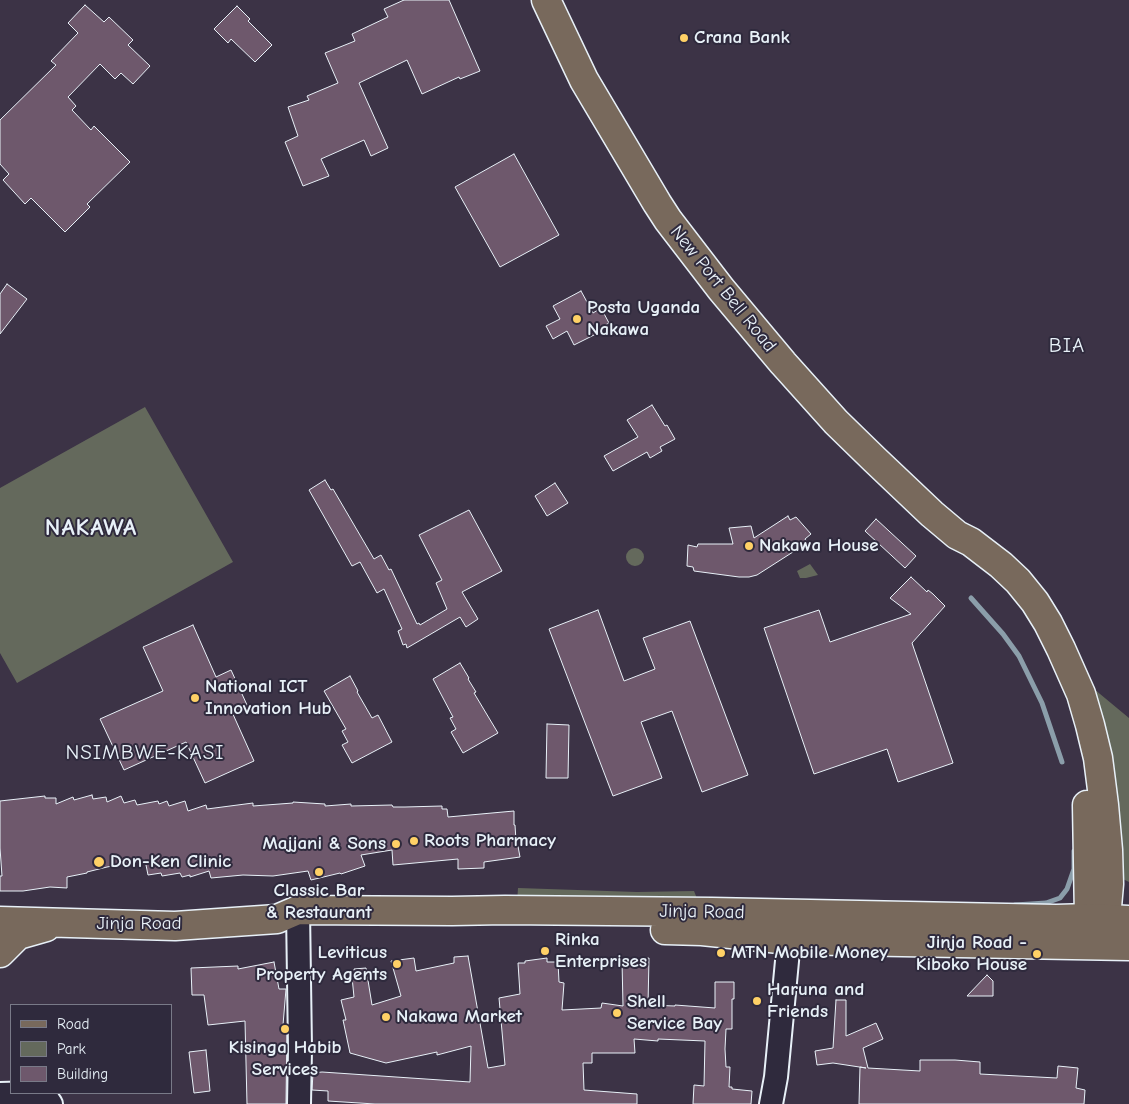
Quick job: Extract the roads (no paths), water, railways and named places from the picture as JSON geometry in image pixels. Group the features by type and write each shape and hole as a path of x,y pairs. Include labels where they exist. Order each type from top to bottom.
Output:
{"main road":[{"name":"New Port Bell Road","path":"546,0 584,80 652,195 668,220 713,279 782,363 836,422 932,514 957,535 964,548 1014,599 1041,645 1061,691 1078,746 1087,806 1111,924"},
{"name":"Jinja Road","path":"0,921 175,926 291,918 505,910 1046,918 1111,924"},
{"name":"Jinja Road","path":"291,918 702,931 789,940 1069,945 1111,924"},
{"path":"0,953 18,935 59,923"},
{"path":"1069,945 1111,924"}],"street":[{"path":"291,918 300,1049 299,1104"},
{"path":"771,1104 776,1077 789,940"},
{"path":"38,1094 51,1104"}],"waterway":[{"path":"971,598 1003,634 1019,656 1042,703 1062,762"},
{"path":"1015,905 1046,903 1060,898 1067,889 1074,869 1074,851"}],"place":[{"name":"Crana Bank","path":"684,38"},
{"name":"Posta Uganda Nakawa","path":"577,319"},
{"name":"Nakawa House","path":"749,546"},
{"name":"National ICT Innovation Hub","path":"195,698"},
{"name":"Roots Pharmacy","path":"414,841"},
{"name":"Majjani & Sons","path":"396,844"},
{"name":"Don-Ken Clinic","path":"99,862"},
{"name":"Classic Bar & Restaurant","path":"319,872"},
{"name":"Rinka Enterprises","path":"545,951"},
{"name":"MTN Mobile Money","path":"721,953"},
{"name":"Jinja Road - Kiboko House","path":"1037,954"},
{"name":"Leviticus Property Agents","path":"397,964"},
{"name":"Haruna and Friends","path":"757,1001"},
{"name":"Shell Service Bay","path":"617,1013"},
{"name":"Nakawa Market","path":"386,1017"},
{"name":"Kisinga Habib Services","path":"285,1029"}],"district":[{"name":"BIA","path":"1067,346"},
{"name":"NAKAWA","path":"91,528"},
{"name":"NSIMBWE-KASI","path":"145,753"}]}
